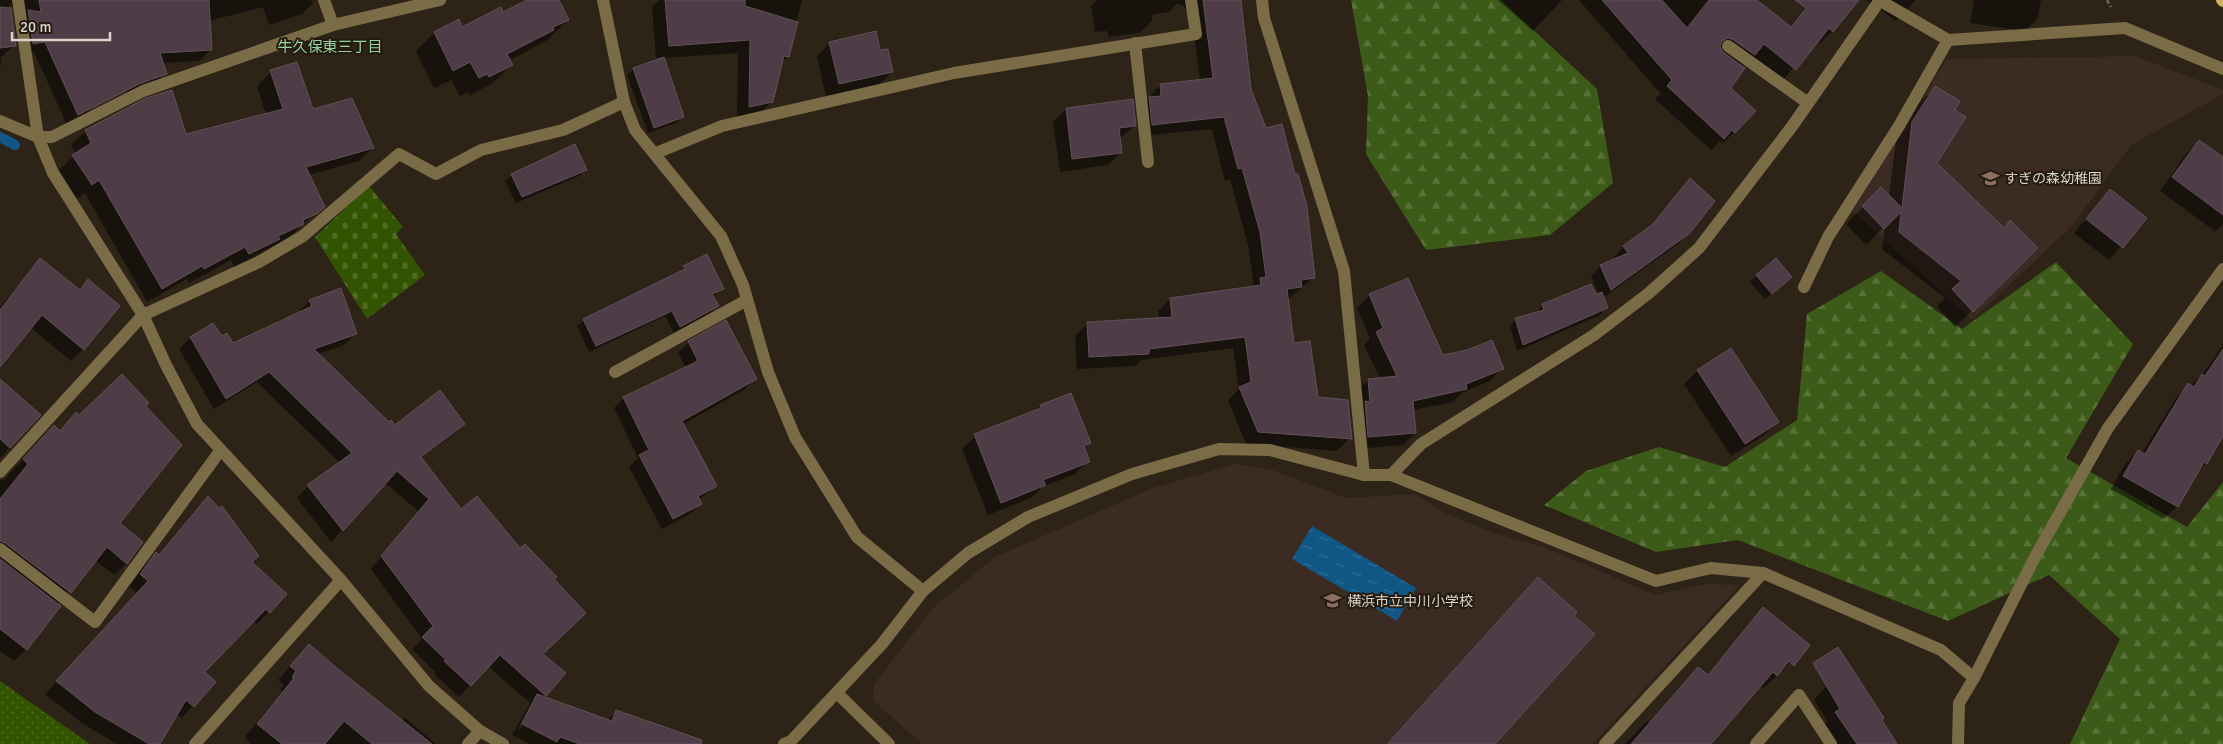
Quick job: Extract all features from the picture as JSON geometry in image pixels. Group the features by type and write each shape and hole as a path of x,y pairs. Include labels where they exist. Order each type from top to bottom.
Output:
{"street":[{"path":"18,0 38,137 53,173 143,315 166,365 197,424 220,451 342,580 430,686 480,731 503,744"},
{"path":"324,0 333,25"},
{"path":"0,120 38,137 52,137 143,91 333,25 440,0"},
{"path":"603,0 624,102 635,130 656,153 721,236 743,285 768,372 795,437 857,536 923,591"},
{"path":"656,153 722,126 954,73 1196,34 1191,0"},
{"path":"1262,0 1264,18 1344,271 1364,475"},
{"path":"1391,475 1421,444 1594,335 1649,294 1699,248 1808,103 1880,0 1948,40 2125,28 2223,69"},
{"path":"1804,287 1828,237 1899,126 1948,40"},
{"path":"1136,43 1148,162"},
{"path":"1728,46 1808,103"},
{"path":"0,472 143,315 259,262 303,236 399,154 436,174 481,150 562,130 624,102"},
{"path":"1958,744 1958,703 1974,678 2036,555 2108,428 2223,269"},
{"path":"615,372 747,300"},
{"path":"784,744 791,741 882,644 923,591 968,554 1028,517 1132,474 1219,449 1270,450 1364,475 1391,475 1656,581 1711,568 1764,573 1941,650 1974,678"},
{"path":"0,549 95,622 220,451"},
{"path":"1605,744 1764,573"},
{"path":"195,744 342,580"},
{"path":"837,693 890,744"},
{"path":"1756,744 1799,695 1831,744"},
{"path":"468,744 480,731"}],"shaded area":[{"name":"すぎの森幼稚園","path":"2135,56 2223,90 2223,94 2131,145 2073,225 1972,320 1853,211 1947,59"},
{"name":"横浜市立中川小学校","path":"1235,464 1272,470 1346,498 1415,494 1447,514 1493,533 1544,547 1655,595 1704,584 1740,585 1593,744 922,744 873,700 874,684 933,608 995,557 1153,488"}],"green space":[{"path":"1351,0 1501,0 1597,89 1613,183 1550,235 1426,250 1366,154 1368,96"},
{"path":"369,186 403,227 396,234 425,275 367,319 315,237"},
{"path":"2056,262 2133,344 2066,458 2187,527 2223,482 2223,744 2070,744 2120,639 2049,575 1948,621 1738,540 1656,552 1544,505 1586,471 1659,447 1725,467 1797,420 1807,314 1881,271 1962,329"},
{"path":"0,681 90,744 0,744"}],"water":[{"path":"1312,526 1416,588 1397,621 1292,559"}],"building":[{"path":"39,0 209,0 212,50 160,53 167,74 139,84 78,115 45,42 33,44 28,10 41,12"},
{"path":"527,0 559,0 569,20 553,27 554,30 507,54 513,65 489,77 487,74 479,78 470,62 453,71 434,32 459,19 462,27 501,7 503,12"},
{"path":"665,0 745,0 745,6 798,22 789,57 784,56 773,102 749,107 750,40 669,46"},
{"path":"1203,0 1241,0 1251,89 1266,128 1282,124 1295,174 1298,174 1307,206 1315,278 1301,280 1302,287 1287,289 1294,343 1310,341 1318,397 1348,400 1352,439 1258,432 1239,387 1251,382 1245,337 1149,349 1149,354 1089,357 1087,322 1172,317 1170,298 1261,285 1260,278 1266,277 1260,232 1242,168 1238,169 1224,117 1152,125 1149,97 1161,96 1160,84 1213,78"},
{"path":"1602,0 1662,0 1687,28 1709,0 1757,0 1791,27 1806,8 1795,0 1859,0 1833,32 1829,28 1796,70 1764,44 1755,55 1732,39 1728,38 1722,41 1720,46 1723,52 1745,68 1731,88 1756,111 1735,133 1732,130 1724,139 1667,86 1672,80"},
{"path":"0,7 11,8 16,46 0,48"},
{"path":"876,31 880,50 888,49 893,72 839,84 829,42"},
{"path":"664,57 684,117 654,128 633,68"},
{"path":"297,62 313,109 352,98 374,148 306,167 325,207 318,213 303,220 304,224 278,236 280,239 249,254 245,247 204,269 202,266 162,289 99,180 92,185 72,155 91,143 85,130 146,98 172,90 186,134 283,109 270,70"},
{"path":"1935,86 1960,101 1955,110 1966,117 1937,163 2004,228 2010,220 2038,248 1973,312 1952,289 1961,281 1899,232 1901,212 1884,229 1862,206 1881,187 1902,208 1912,122"},
{"path":"1133,99 1136,126 1119,128 1122,153 1072,159 1066,108"},
{"path":"2199,140 2223,157 2223,215 2172,177"},
{"path":"575,144 587,170 522,197 511,174"},
{"path":"1690,178 1715,201 1690,233 1611,290 1600,265 1628,253 1623,246 1653,224"},
{"path":"2110,189 2147,218 2123,248 2086,219"},
{"path":"707,254 724,289 712,294 719,306 680,327 672,311 596,346 583,319 685,269 683,266"},
{"path":"40,258 80,290 88,279 120,306 84,350 42,315 0,367 0,310"},
{"path":"1776,258 1792,277 1772,294 1756,275"},
{"path":"1408,278 1443,355 1467,350 1492,340 1504,369 1466,384 1467,389 1413,401 1416,433 1368,437 1365,401 1370,402 1368,379 1397,376 1376,332 1383,328 1369,294"},
{"path":"1591,284 1596,294 1602,292 1608,308 1523,345 1515,318 1544,310 1542,304"},
{"path":"341,288 357,334 314,349 389,422 391,420 395,425 440,390 465,424 421,457 461,509 477,496 520,548 525,544 557,577 554,579 586,613 543,654 566,673 546,696 500,655 471,686 422,637 433,626 381,556 429,499 397,471 343,531 307,485 352,453 269,372 226,399 190,337 213,323 222,336 227,333 233,343 312,306 309,300"},
{"path":"726,320 757,379 682,421 717,486 698,496 702,504 673,519 639,455 649,450 623,397 698,361 688,341"},
{"path":"1731,348 1779,422 1745,444 1697,370"},
{"path":"2223,349 2223,436 2207,464 2204,462 2178,507 2123,476 2138,450 2145,454 2188,383 2194,387 2202,374 2205,376"},
{"path":"122,374 149,403 146,406 182,445 120,523 143,542 127,564 107,547 71,593 0,541 0,499 28,464 23,459 54,425 60,431 76,412 79,415"},
{"path":"0,379 41,415 10,448 0,439"},
{"path":"1071,393 1091,443 1084,446 1090,462 1043,480 1046,485 1001,503 974,434 1041,408 1040,405"},
{"path":"208,496 219,508 222,506 259,556 252,562 287,594 270,613 266,609 205,672 216,682 194,707 186,700 160,744 149,744 95,712 56,681 148,581 140,574 156,552 159,555"},
{"path":"0,559 61,606 27,650 0,629"},
{"path":"1538,577 1577,612 1574,616 1595,634 1495,744 1387,744"},
{"path":"1763,607 1810,645 1794,666 1789,661 1777,676 1773,672 1711,744 1631,744 1698,667 1708,675"},
{"path":"309,644 432,744 372,744 344,721 325,744 282,744 257,724 294,678 292,677 296,671 290,666"},
{"path":"1838,647 1884,718 1882,720 1897,744 1857,744 1835,712 1840,709 1813,663"},
{"path":"537,694 612,721 616,710 702,740 701,744 580,744 560,737 557,742 522,724"}],"waterway":[{"path":"0,137 15,145"}],"place":[{"name":"すぎの森幼稚園","path":"1990,178"},
{"name":"横浜市立中川小学校","path":"1333,601"}],"district":[{"name":"牛久保東三丁目","path":"330,47"}]}
